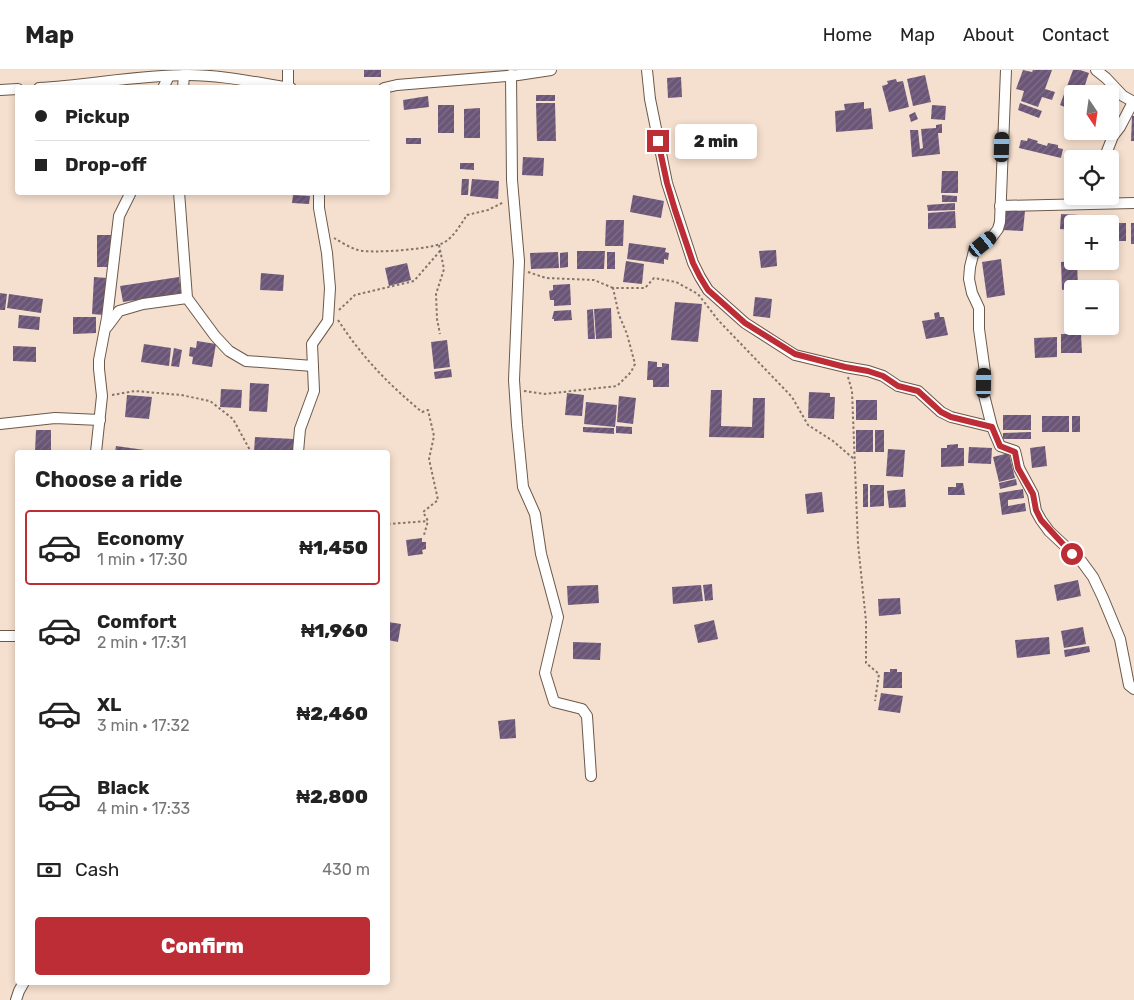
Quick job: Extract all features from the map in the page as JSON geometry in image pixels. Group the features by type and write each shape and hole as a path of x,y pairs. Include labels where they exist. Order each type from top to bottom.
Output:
{"street":[{"path":"288,70 290,85"},
{"path":"390,87 481,74 511,75 551,70"},
{"path":"647,70 650,99 667,183 685,240 700,277 708,290 745,323 795,354 883,376 898,386 918,391 941,412 951,417 992,427"},
{"path":"1006,70 1000,222 998,229 992,237 974,251 969,279 972,293 979,308 979,329 985,372 984,395 992,427 1000,446 1015,452 1018,468 1033,494 1036,510 1041,520 1082,562 1093,577 1104,598 1120,640 1129,685 1134,690"},
{"path":"1096,70 1122,96 1134,102 1113,136 1108,150"},
{"path":"85,85 201,73 277,85"},
{"path":"183,85 184,75"},
{"path":"511,75 513,198 519,269 514,390 523,487 535,514 541,554 558,617 545,673 554,702 582,709 587,716 592,776"},
{"path":"164,85 169,76"},
{"path":"0,90 15,89"},
{"path":"96,450 102,396 99,369 120,216 130,195"},
{"path":"179,195 187,298 215,336 228,351 246,361 313,366"},
{"path":"298,450 300,429 314,391 312,344 328,321 330,288 324,233 319,208 319,195"},
{"path":"1000,206 1064,202"},
{"path":"1119,202 1134,203"},
{"path":"105,329 119,311 143,304 187,298"},
{"path":"0,424 56,418 100,420"},
{"path":"0,636 15,636"},
{"path":"16,1000 23,985"}],"path":[{"path":"324,233 358,250 397,250 433,247 445,242 468,215 488,210 513,198"},
{"path":"439,245 444,269 436,294 440,334"},
{"path":"424,535 428,521 423,512 438,500 429,459 434,436 428,410 422,412 377,371 352,341 334,314 355,295 414,281 440,250"},
{"path":"519,269 546,278 594,280 613,288 645,288 654,278 676,282 698,294 718,320 792,397 808,425 833,441 854,459"},
{"path":"514,390 545,394 617,386 632,372 635,364 627,334 619,315 613,288"},
{"path":"845,367 852,391 858,544 866,621 866,663 879,674 875,701"},
{"path":"102,396 135,391 181,395 210,401 234,419 250,450"},
{"path":"390,524 428,521"}],"building":[{"path":"364,70 381,70 381,77 364,77"},
{"path":"1023,70 1032,72 1033,70 1052,70 1045,89 1055,92 1052,100 1042,97 1038,107 1021,101 1024,91 1016,89"},
{"path":"1073,70 1089,73 1085,85 1067,85"},
{"path":"925,75 931,102 913,106 907,79"},
{"path":"681,77 682,97 668,98 667,78"},
{"path":"896,79 897,82 903,81 909,107 889,112 882,86 888,84 887,81"},
{"path":"1064,94 1064,107 1060,105"},
{"path":"536,95 555,95 555,101 536,101"},
{"path":"428,96 429,107 404,110 403,100"},
{"path":"864,102 864,109 871,108 873,129 836,132 835,111 845,110 844,104"},
{"path":"536,103 555,103 556,141 537,141"},
{"path":"1020,103 1042,111 1039,118 1018,110"},
{"path":"438,105 454,105 454,133 438,133"},
{"path":"932,105 946,106 945,120 931,119"},
{"path":"480,108 480,138 464,138 464,109"},
{"path":"915,112 918,119 911,122 909,115"},
{"path":"1132,116 1134,116 1134,141 1131,141"},
{"path":"942,124 942,133 938,133 940,154 912,157 910,130 918,130 920,149 923,148 921,129 936,128 936,125"},
{"path":"707,134 708,154 689,155 688,135"},
{"path":"406,138 421,138 421,144 406,144"},
{"path":"1028,138 1047,146 1048,143 1058,145 1058,148 1063,149 1061,158 1019,148 1021,140 1027,141"},
{"path":"523,157 544,158 543,176 522,175"},
{"path":"460,163 474,163 474,170 460,169"},
{"path":"942,171 958,171 958,193 941,193"},
{"path":"462,179 469,179 468,195 461,195"},
{"path":"472,179 499,181 498,199 470,196"},
{"path":"293,195 310,196 309,204 292,203"},
{"path":"633,195 664,201 661,218 630,212"},
{"path":"942,195 957,196 957,202 942,202"},
{"path":"955,203 955,210 928,211 927,205"},
{"path":"1003,210 1025,211 1023,231 1002,230"},
{"path":"955,211 956,228 928,229 928,213"},
{"path":"1061,214 1079,215 1064,215 1064,229 1060,229"},
{"path":"606,220 624,220 623,246 605,246"},
{"path":"1119,223 1126,223 1126,241 1119,241"},
{"path":"1131,223 1134,223 1134,244 1131,244"},
{"path":"97,235 111,235 111,267 97,267"},
{"path":"629,243 666,248 665,252 669,253 668,260 664,259 664,264 627,259"},
{"path":"776,250 777,266 761,268 759,251"},
{"path":"577,251 605,251 604,269 577,269"},
{"path":"558,252 559,268 531,269 530,253"},
{"path":"568,252 568,267 560,268 560,253"},
{"path":"607,252 615,252 615,269 607,269"},
{"path":"1001,259 1005,295 987,298 982,262"},
{"path":"626,261 644,264 642,284 623,282"},
{"path":"1061,262 1064,262 1064,270 1077,270 1078,280 1064,280 1064,290 1062,290"},
{"path":"407,263 411,280 389,286 385,268"},
{"path":"261,273 284,275 283,291 260,290"},
{"path":"94,277 107,278 104,315 92,314"},
{"path":"179,277 181,293 123,302 120,286"},
{"path":"570,284 571,305 554,306 554,300 550,300 549,291 553,290 553,285"},
{"path":"0,293 7,294 5,310 0,310"},
{"path":"9,294 43,299 41,313 7,308"},
{"path":"755,297 772,299 770,318 753,316"},
{"path":"675,302 702,304 698,342 671,340"},
{"path":"611,308 612,338 596,339 594,309"},
{"path":"593,309 595,339 588,339 587,310"},
{"path":"571,310 572,320 554,321 552,319 554,311"},
{"path":"939,312 940,317 944,317 948,335 926,339 922,321 935,319 934,313"},
{"path":"19,315 40,317 39,330 18,328"},
{"path":"73,317 96,317 96,333 73,334"},
{"path":"1061,334 1081,335 1082,353 1061,353"},
{"path":"1057,337 1057,357 1035,358 1034,338"},
{"path":"447,340 450,367 434,369 431,342"},
{"path":"197,341 216,344 212,367 192,364 193,357 189,356 190,347 196,348"},
{"path":"144,344 171,348 169,366 141,362"},
{"path":"13,346 36,347 36,362 13,361"},
{"path":"174,348 182,350 179,367 171,366"},
{"path":"648,361 657,362 657,367 662,367 662,363 669,364 669,387 653,387 653,380 647,380"},
{"path":"451,369 452,377 435,379 434,372"},
{"path":"250,383 269,384 267,412 249,411"},
{"path":"221,389 242,390 241,408 220,407"},
{"path":"711,390 722,390 721,426 752,427 753,398 765,398 764,438 709,437"},
{"path":"809,392 830,393 830,397 835,397 834,419 808,418"},
{"path":"567,393 584,395 582,416 565,415"},
{"path":"127,395 152,397 149,419 125,417"},
{"path":"619,396 636,398 633,424 617,422"},
{"path":"856,400 877,400 877,420 856,420"},
{"path":"586,402 617,405 615,427 584,424"},
{"path":"1003,415 1031,415 1031,430 1003,430"},
{"path":"1042,416 1069,416 1069,432 1042,432"},
{"path":"1072,416 1080,416 1080,432 1072,432"},
{"path":"616,426 632,427 632,434 616,433"},
{"path":"583,427 614,428 614,434 583,432"},
{"path":"36,430 51,430 51,450 35,450"},
{"path":"856,430 873,430 873,452 856,452"},
{"path":"875,430 884,430 884,452 875,452"},
{"path":"1031,432 1031,439 1003,439 1003,433"},
{"path":"255,437 294,439 293,450 254,450"},
{"path":"958,444 958,448 964,448 964,466 941,467 941,448 947,448 947,445"},
{"path":"116,446 145,450 115,450"},
{"path":"1045,446 1047,466 1032,468 1030,448"},
{"path":"969,447 992,448 991,464 968,463"},
{"path":"888,449 905,450 903,477 886,476"},
{"path":"1009,453 1015,478 999,482 993,457"},
{"path":"1016,479 1017,485 1000,489 999,483"},
{"path":"956,483 963,483 965,495 948,495 948,487 956,487"},
{"path":"863,484 868,484 868,507 863,507"},
{"path":"870,485 884,485 884,506 870,507"},
{"path":"905,489 906,507 889,508 887,491"},
{"path":"1023,489 1024,498 1008,500 1008,506 1025,503 1026,511 1002,515 999,493"},
{"path":"822,492 824,512 807,514 805,494"},
{"path":"422,538 422,542 426,542 426,549 422,550 423,554 408,556 406,540"},
{"path":"1078,580 1081,596 1057,601 1054,585"},
{"path":"712,584 713,600 705,601 703,585"},
{"path":"598,585 599,603 568,605 567,586"},
{"path":"701,585 703,601 673,604 672,587"},
{"path":"900,598 901,614 879,616 878,599"},
{"path":"714,620 718,639 698,643 694,625"},
{"path":"390,622 401,624 398,642 390,640"},
{"path":"1083,627 1086,644 1064,648 1061,631"},
{"path":"1049,637 1050,654 1017,658 1015,640"},
{"path":"573,642 601,643 600,660 573,659"},
{"path":"1089,646 1090,652 1065,657 1064,650"},
{"path":"890,669 897,669 897,672 902,672 902,688 883,688 884,672 890,672"},
{"path":"881,693 903,696 900,713 878,710"},
{"path":"515,719 516,738 500,739 498,721"}],"route":[{"path":"658,141 667,183 685,240 693,263 708,290 745,323 795,354 883,376 898,386 918,391 928,402 951,417 992,427 1000,446 1015,452 1018,468 1033,494 1036,510 1041,520 1072,554"}]}
